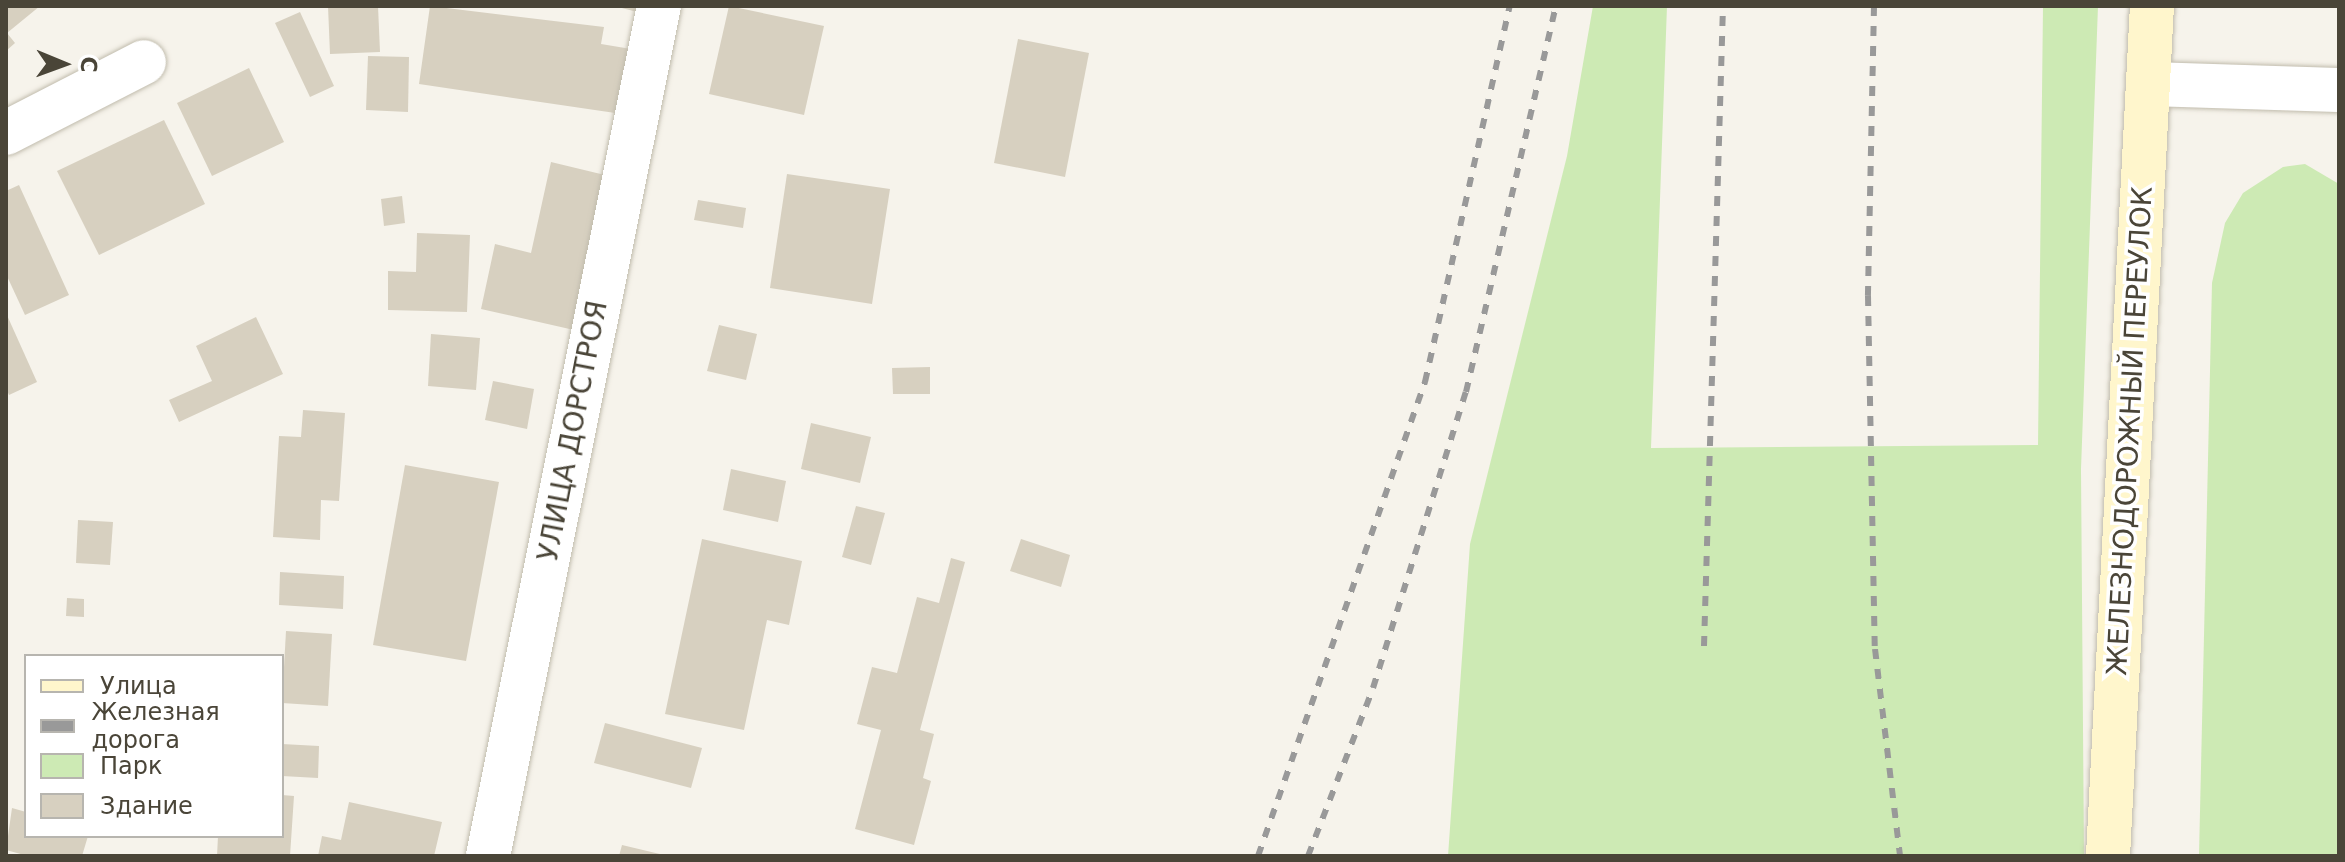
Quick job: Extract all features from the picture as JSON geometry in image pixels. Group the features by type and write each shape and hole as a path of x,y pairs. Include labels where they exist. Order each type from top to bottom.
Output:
{"street":[{"name":"УЛИЦА ДОРСТРОЯ","path":"488,856 659,6"},
{"name":"ЖЕЛЕЗНОДОРОЖНЫЙ ПЕРЕУЛОК","path":"2108,856 2152,6"},
{"path":"6,133 144,62"},
{"path":"2149,84 2339,90"}],"green space":[{"path":"1593,6 1667,6 1651,448 2038,445 2043,6 2098,6 2081,469 2084,856 1448,856 1470,544 1567,156"},
{"path":"2305,164 2339,184 2339,856 2199,856 2212,283 2225,223 2243,193 2283,167"}],"building":[{"path":"6,6 40,6 7,33 15,43 6,51"},
{"path":"328,6 378,6 380,52 330,54"},
{"path":"430,6 604,27 601,44 631,49 622,114 419,84"},
{"path":"614,6 651,6 649,15"},
{"path":"729,6 824,26 804,115 709,94"},
{"path":"300,12 334,86 310,97 275,23"},
{"path":"1018,39 1089,53 1065,177 994,163"},
{"path":"368,56 409,57 408,112 366,110"},
{"path":"249,68 284,142 212,176 177,103"},
{"path":"164,120 205,204 99,255 57,171"},
{"path":"551,162 609,176 574,330 481,309 495,244 531,253"},
{"path":"787,174 890,189 872,304 770,288"},
{"path":"19,185 69,295 25,315 6,274 6,191"},
{"path":"402,196 405,223 384,226 381,199"},
{"path":"698,200 746,208 743,228 694,220"},
{"path":"417,233 470,235 467,312 388,310 388,271 416,272"},
{"path":"6,313 37,382 9,395 6,388"},
{"path":"256,317 283,374 179,422 169,400 212,381 196,346"},
{"path":"719,325 757,334 746,380 707,371"},
{"path":"431,334 480,338 476,390 428,386"},
{"path":"930,367 930,394 893,394 892,368"},
{"path":"493,381 534,389 527,429 485,420"},
{"path":"303,410 345,413 339,501 321,500 320,540 273,537 279,436 301,437"},
{"path":"811,423 871,437 860,483 801,469"},
{"path":"405,465 499,482 466,661 373,645"},
{"path":"731,469 786,481 778,522 723,510"},
{"path":"856,506 885,513 871,565 842,557"},
{"path":"78,520 113,522 110,565 76,563"},
{"path":"702,539 802,561 789,625 767,620 744,730 665,714"},
{"path":"1021,539 1070,555 1061,587 1010,571"},
{"path":"951,558 965,562 920,730 934,734 923,778 931,781 914,845 855,829 881,730 857,724 872,667 897,673 917,597 939,603"},
{"path":"280,572 344,576 343,609 279,605"},
{"path":"67,598 84,599 84,617 66,616"},
{"path":"286,631 332,634 328,706 284,703"},
{"path":"605,723 702,748 691,788 594,763"},
{"path":"284,744 319,746 318,778 284,776"},
{"path":"284,795 294,796 290,856 217,856 218,838 284,838"},
{"path":"349,802 442,822 434,856 318,856 322,836 341,840"},
{"path":"12,808 24,811 24,838 87,838 82,856 28,856 6,850"},
{"path":"622,845 664,855 664,856 619,856"}],"railway":[{"path":"1258,856 1425,382 1510,6"},
{"path":"1308,856 1373,688 1466,392 1556,6"},
{"path":"1704,646 1723,6"},
{"path":"1874,6 1868,296 1875,649 1900,856"}]}
